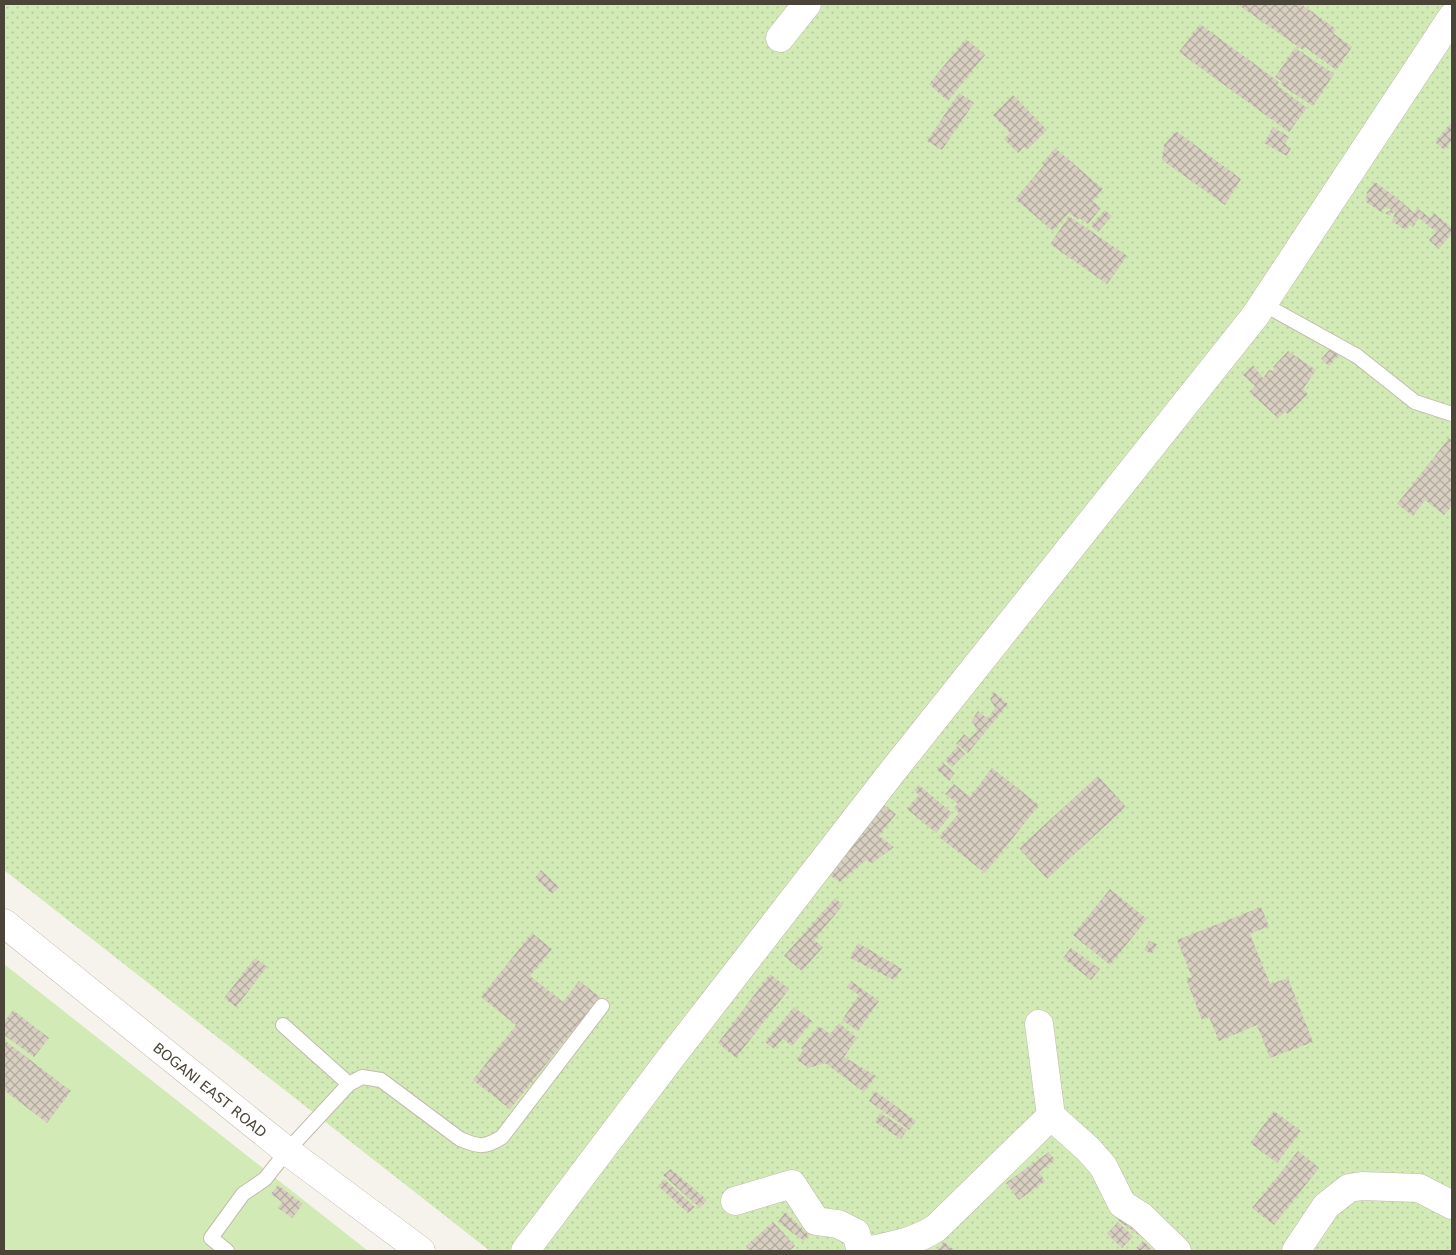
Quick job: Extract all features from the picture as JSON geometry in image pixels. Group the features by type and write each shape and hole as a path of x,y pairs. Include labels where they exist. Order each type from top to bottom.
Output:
{"street":[{"path":"780,38 808,4"},
{"path":"525,1251 672,1056 892,772 1263,304 1452,17"},
{"name":"BOGANI EAST ROAD","path":"4,924 287,1151 421,1251"},
{"path":"1039,1024 1051,1116 1088,1149 1103,1166 1122,1204 1140,1216 1177,1251"},
{"path":"866,1251 925,1236 936,1228 1051,1116"},
{"path":"735,1201 792,1184 816,1221 838,1224 856,1233 860,1251"},
{"path":"1296,1251 1326,1206 1350,1188 1362,1186 1419,1188 1452,1205"}],"lane":[{"path":"1263,304 1358,356 1415,402 1452,414"},
{"path":"227,1251 210,1238 243,1194 265,1179 287,1151 349,1084 362,1077 380,1080 460,1139 475,1146 490,1145 502,1137 602,1006"},
{"path":"283,1025 349,1084"}],"green space":[{"path":"4,4 1452,4 1452,1251 490,1251 4,870"},
{"path":"4,964 368,1251 4,1251"}],"building":[{"path":"1237,4 1301,4 1336,29 1333,33 1352,47 1336,70 1305,47 1303,50"},
{"path":"1200,24 1279,82 1277,85 1307,108 1289,132 1179,52"},
{"path":"966,39 985,55 948,101 929,84"},
{"path":"1295,48 1334,74 1313,106 1281,85 1283,82 1275,77"},
{"path":"959,93 974,103 942,150 927,141"},
{"path":"1013,95 1047,130 1027,150 1024,147 1018,153 1004,139 1010,133 993,115"},
{"path":"1452,122 1452,141 1444,150 1435,142"},
{"path":"1273,127 1289,137 1285,144 1291,148 1287,156 1264,143"},
{"path":"1176,131 1241,179 1225,205 1162,160 1164,145"},
{"path":"1055,148 1103,189 1093,201 1101,208 1088,224 1079,218 1078,220 1069,213 1053,231 1015,199 1044,165 1042,164"},
{"path":"1375,182 1414,213 1417,208 1430,218 1434,213 1452,228 1452,233 1439,249 1429,240 1436,232 1419,218 1413,227 1409,225 1405,230 1392,221 1394,212 1389,216 1385,213 1391,210 1387,206 1381,212 1366,202 1367,192"},
{"path":"1105,210 1112,216 1098,232 1091,226"},
{"path":"1069,216 1127,256 1107,284 1050,244"},
{"path":"1331,348 1339,354 1329,366 1321,359"},
{"path":"1288,351 1316,370 1303,389 1308,394 1288,414 1285,412 1278,418 1249,392 1255,386 1243,375 1253,365 1263,378 1269,370 1273,371 1273,367"},
{"path":"1449,438 1452,441 1452,506 1444,515 1425,500 1413,516 1397,504"},
{"path":"994,692 1008,704 968,753 956,744 964,734 969,739 977,731 972,720 978,711 988,719 995,708 990,699"},
{"path":"958,746 965,754 952,767 945,760"},
{"path":"943,763 955,773 949,781 937,770"},
{"path":"992,768 1039,805 985,873 939,837 959,813 954,808 958,804 945,794 954,784 970,797"},
{"path":"1098,776 1126,807 1047,879 1019,848"},
{"path":"919,785 952,813 936,833 907,809 919,795 914,790"},
{"path":"881,803 896,814 879,836 894,847 872,863 866,860 840,882 823,871"},
{"path":"541,870 559,887 552,894 535,878"},
{"path":"1110,889 1147,919 1110,965 1073,935"},
{"path":"835,898 843,905 814,940 823,947 802,971 784,956"},
{"path":"1261,907 1269,926 1250,934 1270,984 1288,978 1313,1042 1270,1058 1257,1025 1219,1041 1209,1017 1202,1020 1186,979 1192,977 1177,940"},
{"path":"532,933 552,949 530,976 563,1002 579,981 600,997 510,1109 473,1080 516,1025 481,997"},
{"path":"1149,941 1157,944 1152,954 1144,950"},
{"path":"858,943 902,969 894,980 850,958"},
{"path":"1071,948 1100,969 1091,980 1063,958"},
{"path":"255,958 267,967 236,1007 224,998"},
{"path":"770,974 789,989 736,1058 718,1043"},
{"path":"851,981 879,1001 858,1031 842,1020 859,995 847,987"},
{"path":"794,1007 812,1021 792,1046 783,1039 774,1049 765,1042"},
{"path":"13,1010 49,1038 34,1057 4,1035 4,1022"},
{"path":"839,1023 857,1038 844,1057 876,1076 864,1092 825,1063 809,1068 797,1060 803,1050 801,1048 819,1026 830,1034"},
{"path":"4,1040 71,1091 47,1123 4,1090"},
{"path":"875,1091 916,1121 909,1130 869,1101"},
{"path":"1274,1111 1301,1131 1277,1163 1250,1143"},
{"path":"880,1113 907,1130 901,1139 875,1122"},
{"path":"1298,1151 1319,1168 1274,1225 1252,1208"},
{"path":"1049,1152 1055,1160 1039,1172 1045,1181 1019,1200 1006,1183"},
{"path":"671,1169 707,1200 700,1208 663,1175"},
{"path":"664,1179 695,1207 688,1213 658,1186"},
{"path":"278,1185 303,1204 292,1218 278,1208 282,1202 271,1194"},
{"path":"785,1212 809,1235 804,1241 778,1222"},
{"path":"1122,1214 1155,1247 1118,1220"},
{"path":"773,1222 795,1246 789,1251 751,1251 746,1246"},
{"path":"1118,1222 1133,1236 1122,1248 1107,1234"},
{"path":"1143,1241 1151,1248 1148,1251 1140,1251 1136,1248"},
{"path":"944,1242 956,1251 937,1251"}]}
